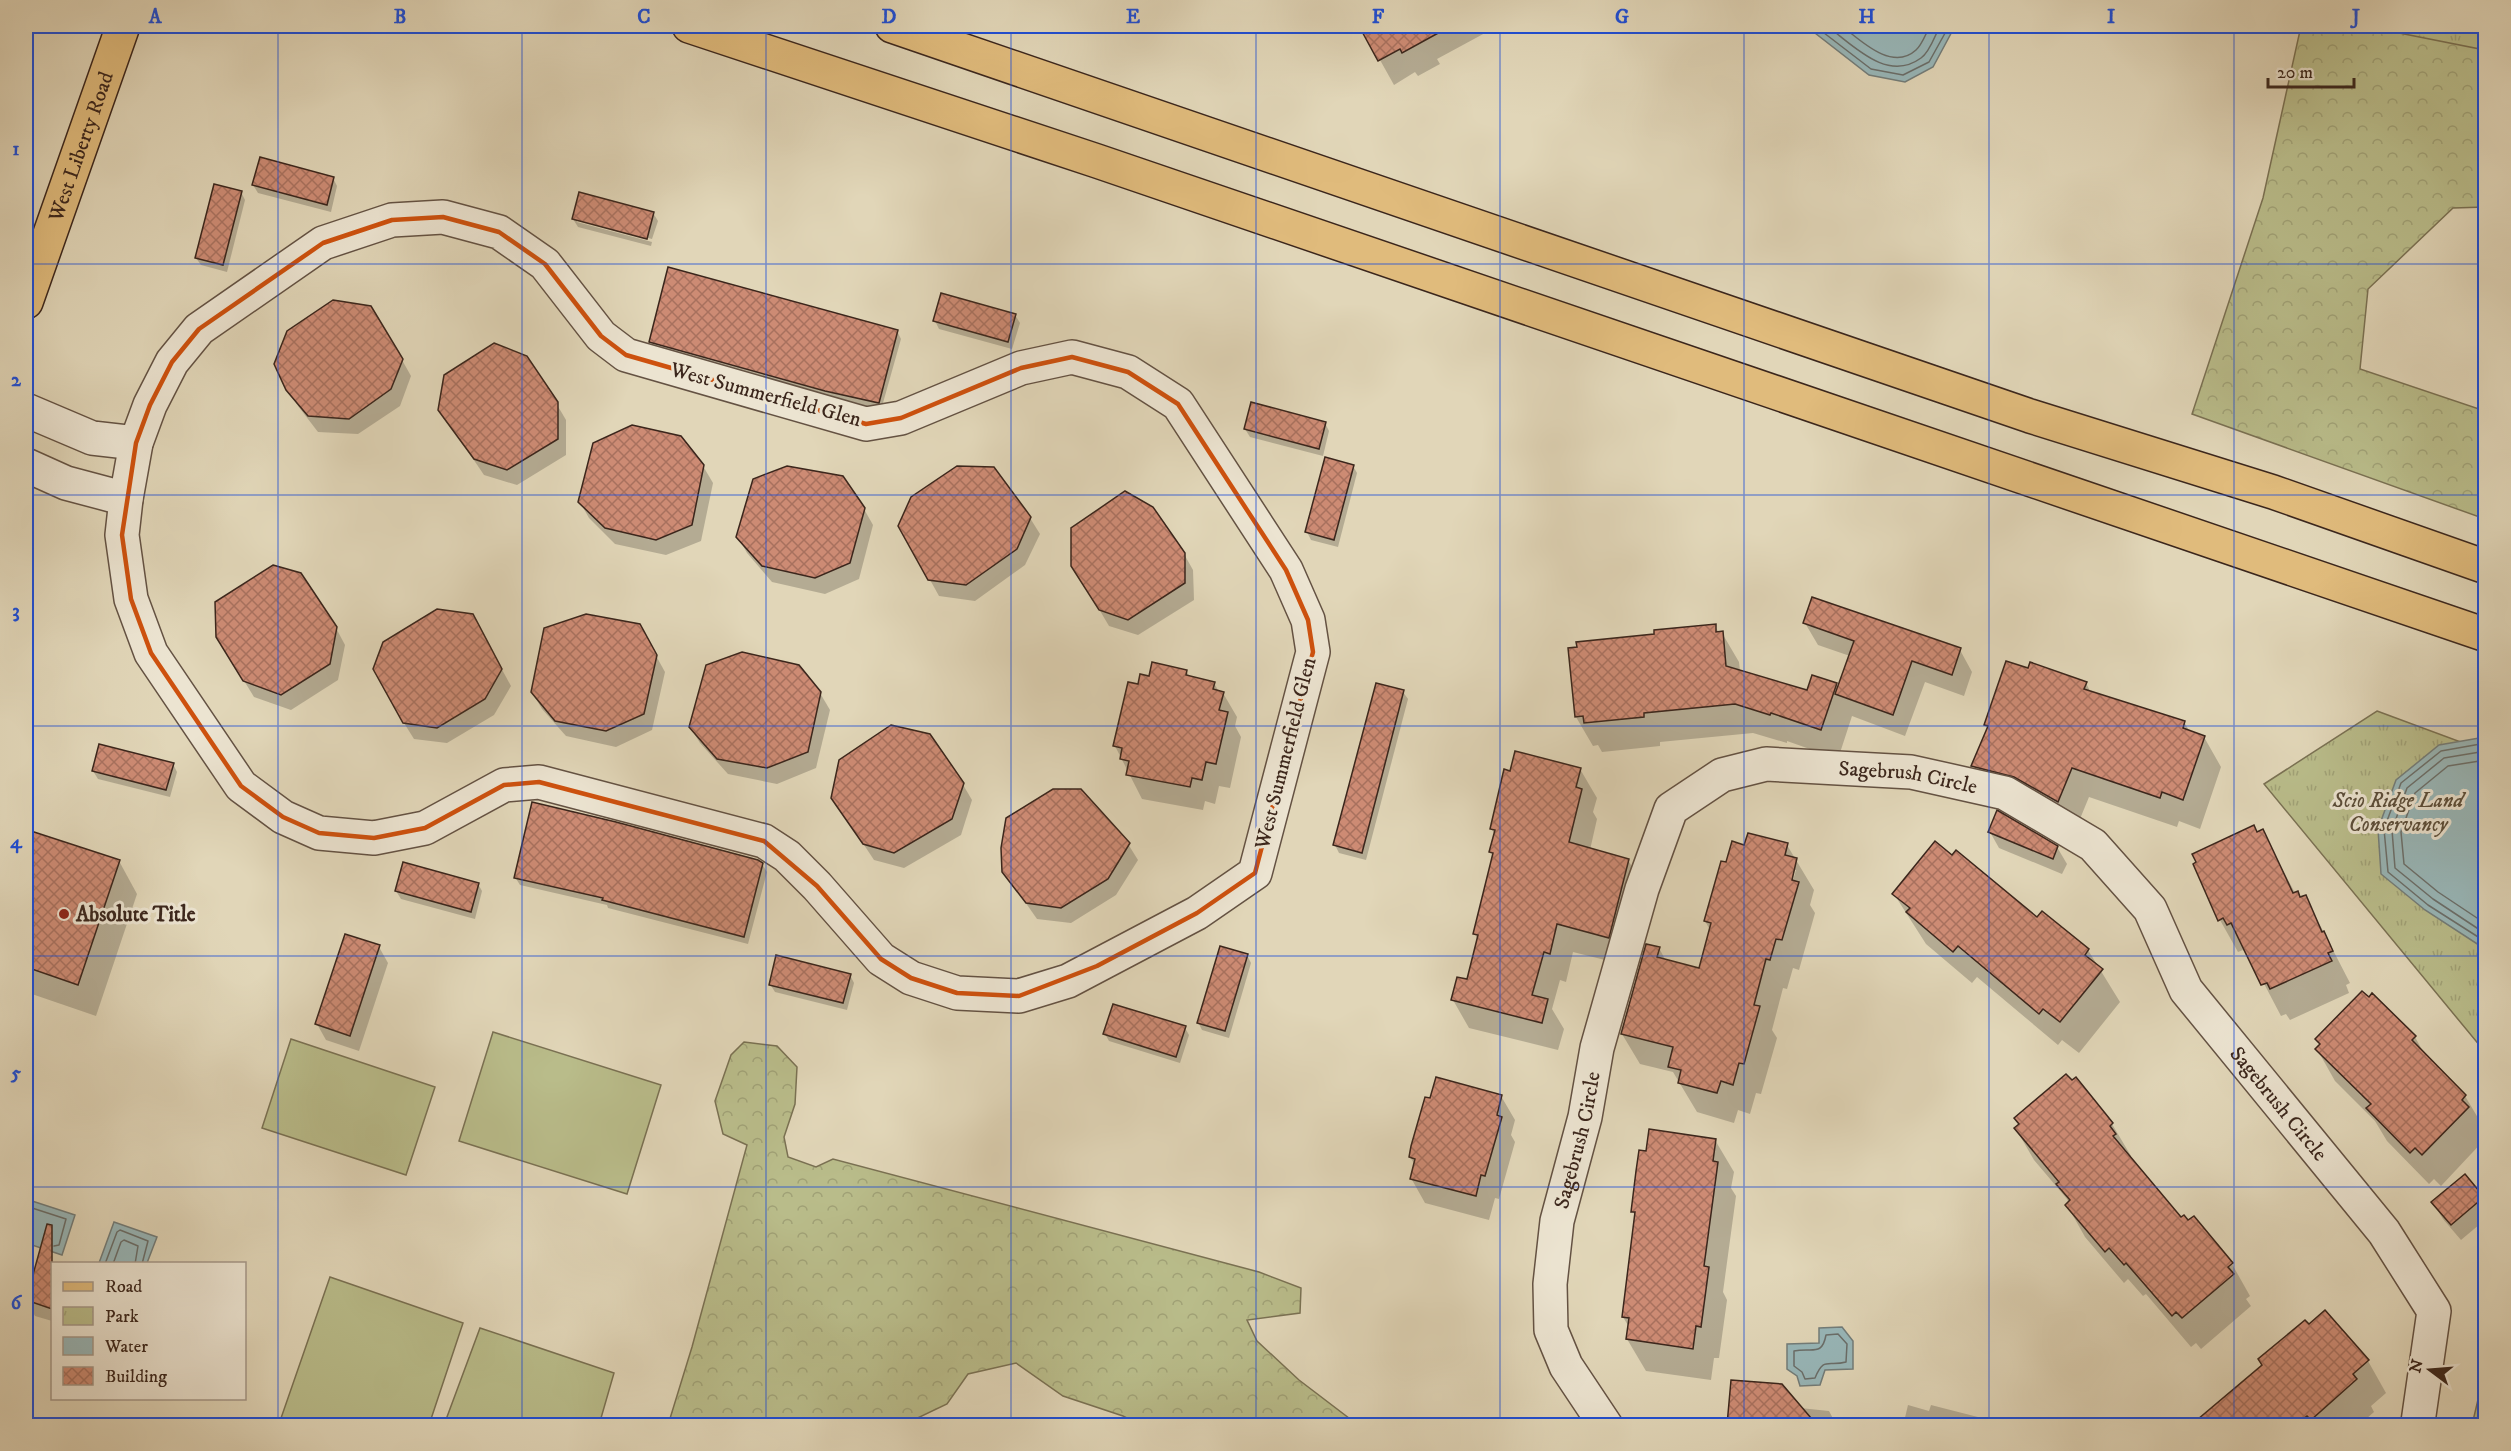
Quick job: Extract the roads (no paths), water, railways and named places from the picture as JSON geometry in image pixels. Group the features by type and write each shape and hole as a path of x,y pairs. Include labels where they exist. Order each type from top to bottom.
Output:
{"main road":[{"name":"West Liberty Road","path":"26,302 123,26"},
{"path":"689,26 1097,161 2486,635"},
{"path":"892,26 2018,412 2273,492 2486,567"}],"street":[{"name":"West Summerfield Glen","path":"443,217 499,232 545,264 601,336 626,355 866,424 901,418 1021,368 1072,357 1128,372 1178,404 1286,570 1308,620 1313,652 1255,873 1197,913 1068,981 1019,996 957,993 911,978 881,959 818,886 787,856 764,842 539,782 504,784 425,828 374,838 319,833 283,817 241,786 151,653 131,599 122,535 126,499 136,443 150,405 172,362 200,329 323,243 392,220 443,217"},
{"path":"26,410 92,438 136,443"},
{"path":"26,465 66,483 126,499"},
{"name":"Sagebrush Circle","path":"1606,1425 1566,1366 1551,1330 1550,1307 1550,1284 1557,1221 1585,1117 1597,1048 1642,889 1671,809 1722,775 1766,764 1911,772 2006,793 2093,845 2150,909 2186,990 2384,1232 2434,1311 2416,1425"}],"water":[{"path":"1806,26 1955,26 1933,67 1905,82 1869,75"},
{"path":"2486,737 2485,949 2425,910 2381,874 2378,829 2396,780 2439,745"},
{"path":"26,1199 75,1215 62,1255 26,1243"},
{"path":"114,1222 157,1237 147,1262 99,1262"},
{"path":"1842,1327 1853,1341 1853,1369 1825,1370 1820,1385 1800,1386 1797,1376 1787,1369 1787,1344 1819,1343 1819,1328"}],"place":[{"name":"Absolute Title","path":"64,914"}],"park label":[{"name":"Scio Ridge Land Conservancy","path":"2398,812"}]}
